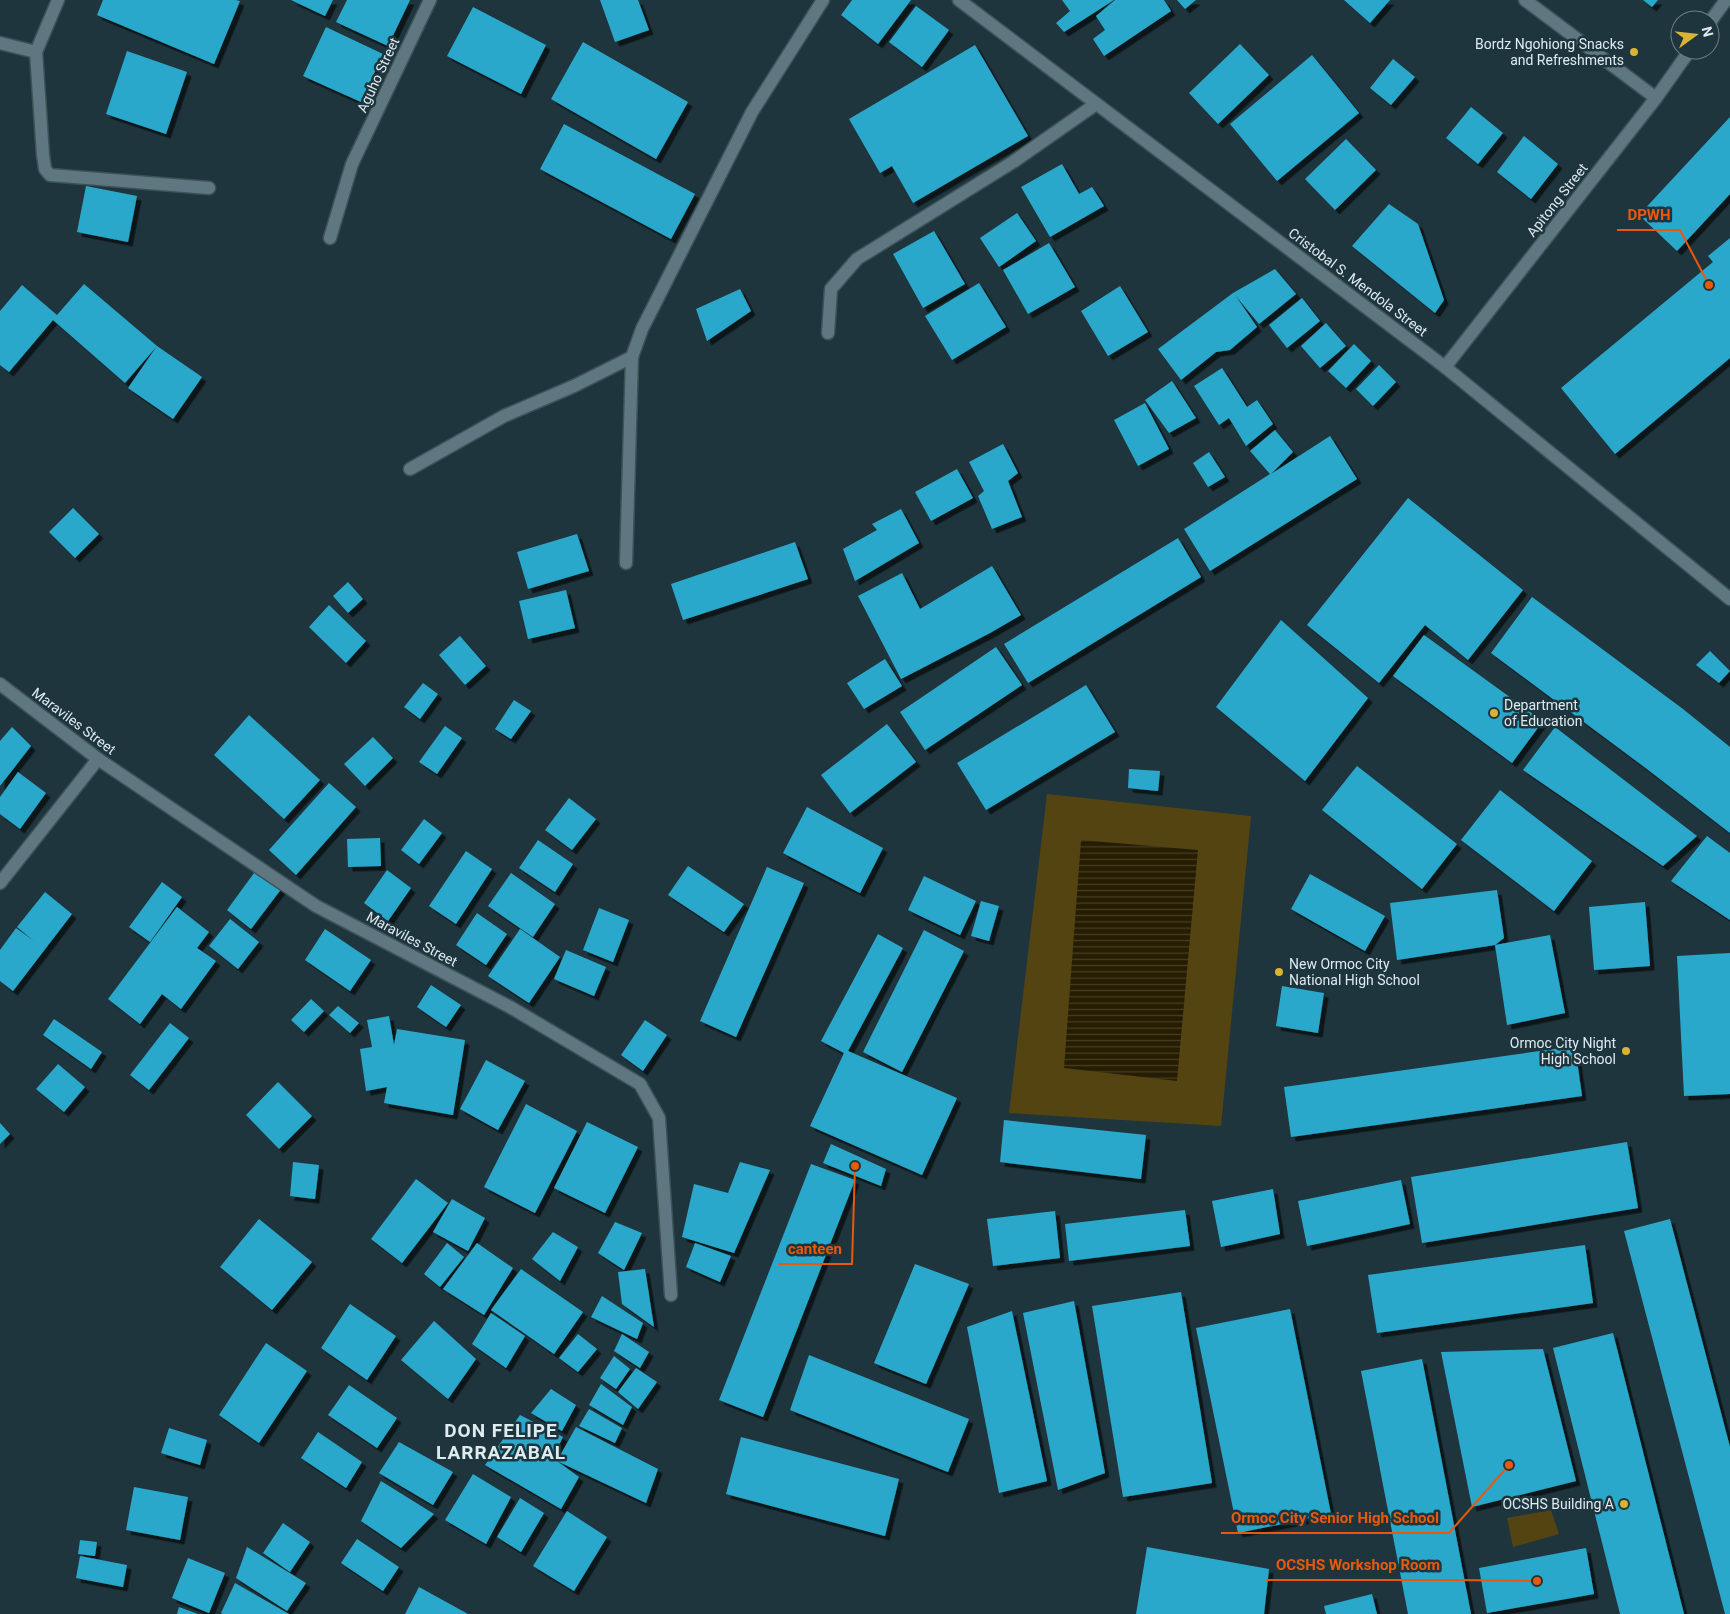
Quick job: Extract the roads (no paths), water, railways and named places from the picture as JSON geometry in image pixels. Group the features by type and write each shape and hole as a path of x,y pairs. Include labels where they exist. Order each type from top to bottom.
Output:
{"street":[{"path":"58,0 36,52 43,155 46,169 50,175 209,188"},
{"name":"Aguho Street","path":"330,238 352,164 430,0"},
{"path":"626,563 632,357 642,328 752,112 823,0"},
{"name":"Cristobal S. Mendola Street","path":"958,0 1445,367 1730,599"},
{"path":"1525,0 1656,98"},
{"path":"0,43 36,52"},
{"name":"Apitong Street","path":"1445,367 1656,98 1683,60"},
{"path":"828,333 831,289 857,259 1013,162 1096,104"},
{"path":"410,469 504,416 574,386 632,357"},
{"name":"Maraviles Street","path":"0,684 98,758 316,906 510,1007 640,1084 659,1118 671,1295"},
{"path":"0,882 98,758"}],"place":[{"name":"Bordz Ngohiong Snacks and Refreshments","path":"1634,52"},
{"name":"DPWH","path":"1709,285"},
{"name":"Department of Education","path":"1494,713"},
{"name":"New Ormoc City National High School","path":"1279,972"},
{"name":"Ormoc City Night High School","path":"1626,1051"},
{"name":"canteen","path":"855,1166"},
{"name":"Ormoc City Senior High School","path":"1509,1465"},
{"name":"OCSHS Building A","path":"1624,1504"},
{"name":"OCSHS Workshop Room","path":"1537,1581"}],"district":[{"name":"DON FELIPE LARRAZABAL","path":"501,1441"}]}
